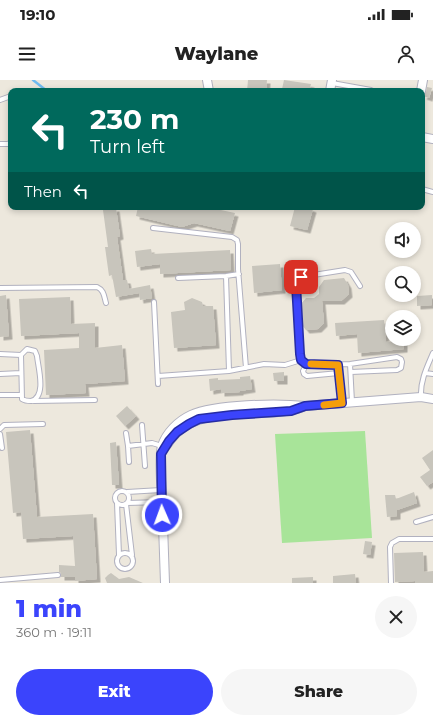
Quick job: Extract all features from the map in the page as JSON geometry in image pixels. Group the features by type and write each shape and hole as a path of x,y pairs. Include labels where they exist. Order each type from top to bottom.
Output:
{"street":[{"path":"165,583 161,490 162,450 170,431 190,416 200,412 231,407 291,404 305,406 421,398 433,399"}],"lane":[{"path":"331,85 355,88"},
{"path":"153,228 232,237 237,240 246,368"},
{"path":"351,372 397,370 401,368 402,362 398,357 338,365 306,364 301,360 300,354 296,284 297,280 301,277 345,270 351,272 360,286"},
{"path":"178,278 239,274"},
{"path":"226,276 229,371"},
{"path":"0,288 97,287 104,293 106,303"},
{"path":"154,302 158,384"},
{"path":"32,400 38,396 41,389 37,356 35,351 26,349 21,355 20,372 22,399 24,401 95,400"},
{"path":"421,398 420,388 433,352"},
{"path":"0,354 21,355"},
{"path":"158,376 229,371 264,364 285,365 301,360"},
{"path":"306,364 303,371 307,376 339,373"},
{"path":"350,364 352,402"},
{"path":"338,365 342,403"},
{"path":"0,374 20,372"},
{"path":"425,373 433,374"},
{"path":"0,395 22,395"},
{"path":"0,429 4,425 43,424"},
{"path":"142,425 142,444 145,466"},
{"path":"126,433 129,462"},
{"path":"0,434 2,448"},
{"path":"128,446 152,444 162,450"},
{"path":"127,492 130,498 127,503 132,555 134,561 129,568 123,569 117,563 119,555 117,503 115,498 117,492 122,490 127,492 161,490"},
{"path":"117,503 122,505 127,503 162,502"},
{"path":"416,522 433,517"},
{"path":"391,583 390,547 392,543 399,540 433,539"},
{"path":"119,555 124,552 132,555"},
{"path":"0,580 58,575"}],"green space":[{"path":"365,431 372,538 282,543 275,434"}],"building":[{"path":"248,80 267,80 266,88 247,88"},
{"path":"284,80 311,84 310,88 282,88"},
{"path":"427,87 432,88 429,98 425,97"},
{"path":"103,210 116,210 120,236 117,237 123,280 127,280 129,289 150,285 152,298 140,300 139,293 116,297 112,275 109,276 105,247 108,247"},
{"path":"137,210 221,210 235,213 230,231 194,223 182,227 136,216"},
{"path":"294,210 313,210 307,230 290,226"},
{"path":"151,249 152,254 230,250 231,270 160,274 160,264 137,267 135,251"},
{"path":"280,264 282,290 254,293 252,266"},
{"path":"344,278 348,285 349,294 341,301 322,301 324,323 318,329 306,330 302,325 301,304 306,298 314,298 319,294 319,287 324,280"},
{"path":"6,295 9,336 0,337 0,296"},
{"path":"432,295 432,305 417,306 417,302 421,302 421,296"},
{"path":"70,297 71,324 95,323 95,348 122,345 125,381 85,384 86,393 46,395 44,350 79,348 79,333 21,336 19,299"},
{"path":"192,298 202,302 203,306 213,306 216,345 174,348 171,312 185,310 184,302"},
{"path":"384,320 385,346 404,346 404,349 358,353 357,334 336,336 335,323"},
{"path":"284,372 284,381 274,381 273,373"},
{"path":"250,376 252,389 240,392 221,393 221,389 210,391 209,379 240,379 240,377"},
{"path":"127,406 136,416 125,426 116,416"},
{"path":"30,430 37,517 93,514 97,579 75,581 75,577 61,577 59,565 75,566 73,536 23,539 21,512 13,513 6,432"},
{"path":"116,442 119,485 112,485 110,443"},
{"path":"433,450 433,482 427,486 420,477 430,470 422,458"},
{"path":"414,492 417,503 397,510 397,516 387,517 385,495 395,495 396,499"},
{"path":"365,541 372,542 370,555 363,554"},
{"path":"423,552 424,572 433,571 433,583 415,583 415,581 395,582 394,553"},
{"path":"111,573 119,579 129,577 143,583 107,583 105,578"},
{"path":"355,574 356,583 333,583 333,576"},
{"path":"313,577 313,583 292,583 292,578"}],"waterway":[{"path":"33,80 43,88"}],"slow traffic":[{"path":"311,364 338,365 342,403 324,405"}],"route":[{"path":"162,515 161,454 177,432 189,424 199,419 291,411 305,406 342,403 338,365 306,364 301,360 296,284 297,280 301,277"}]}
